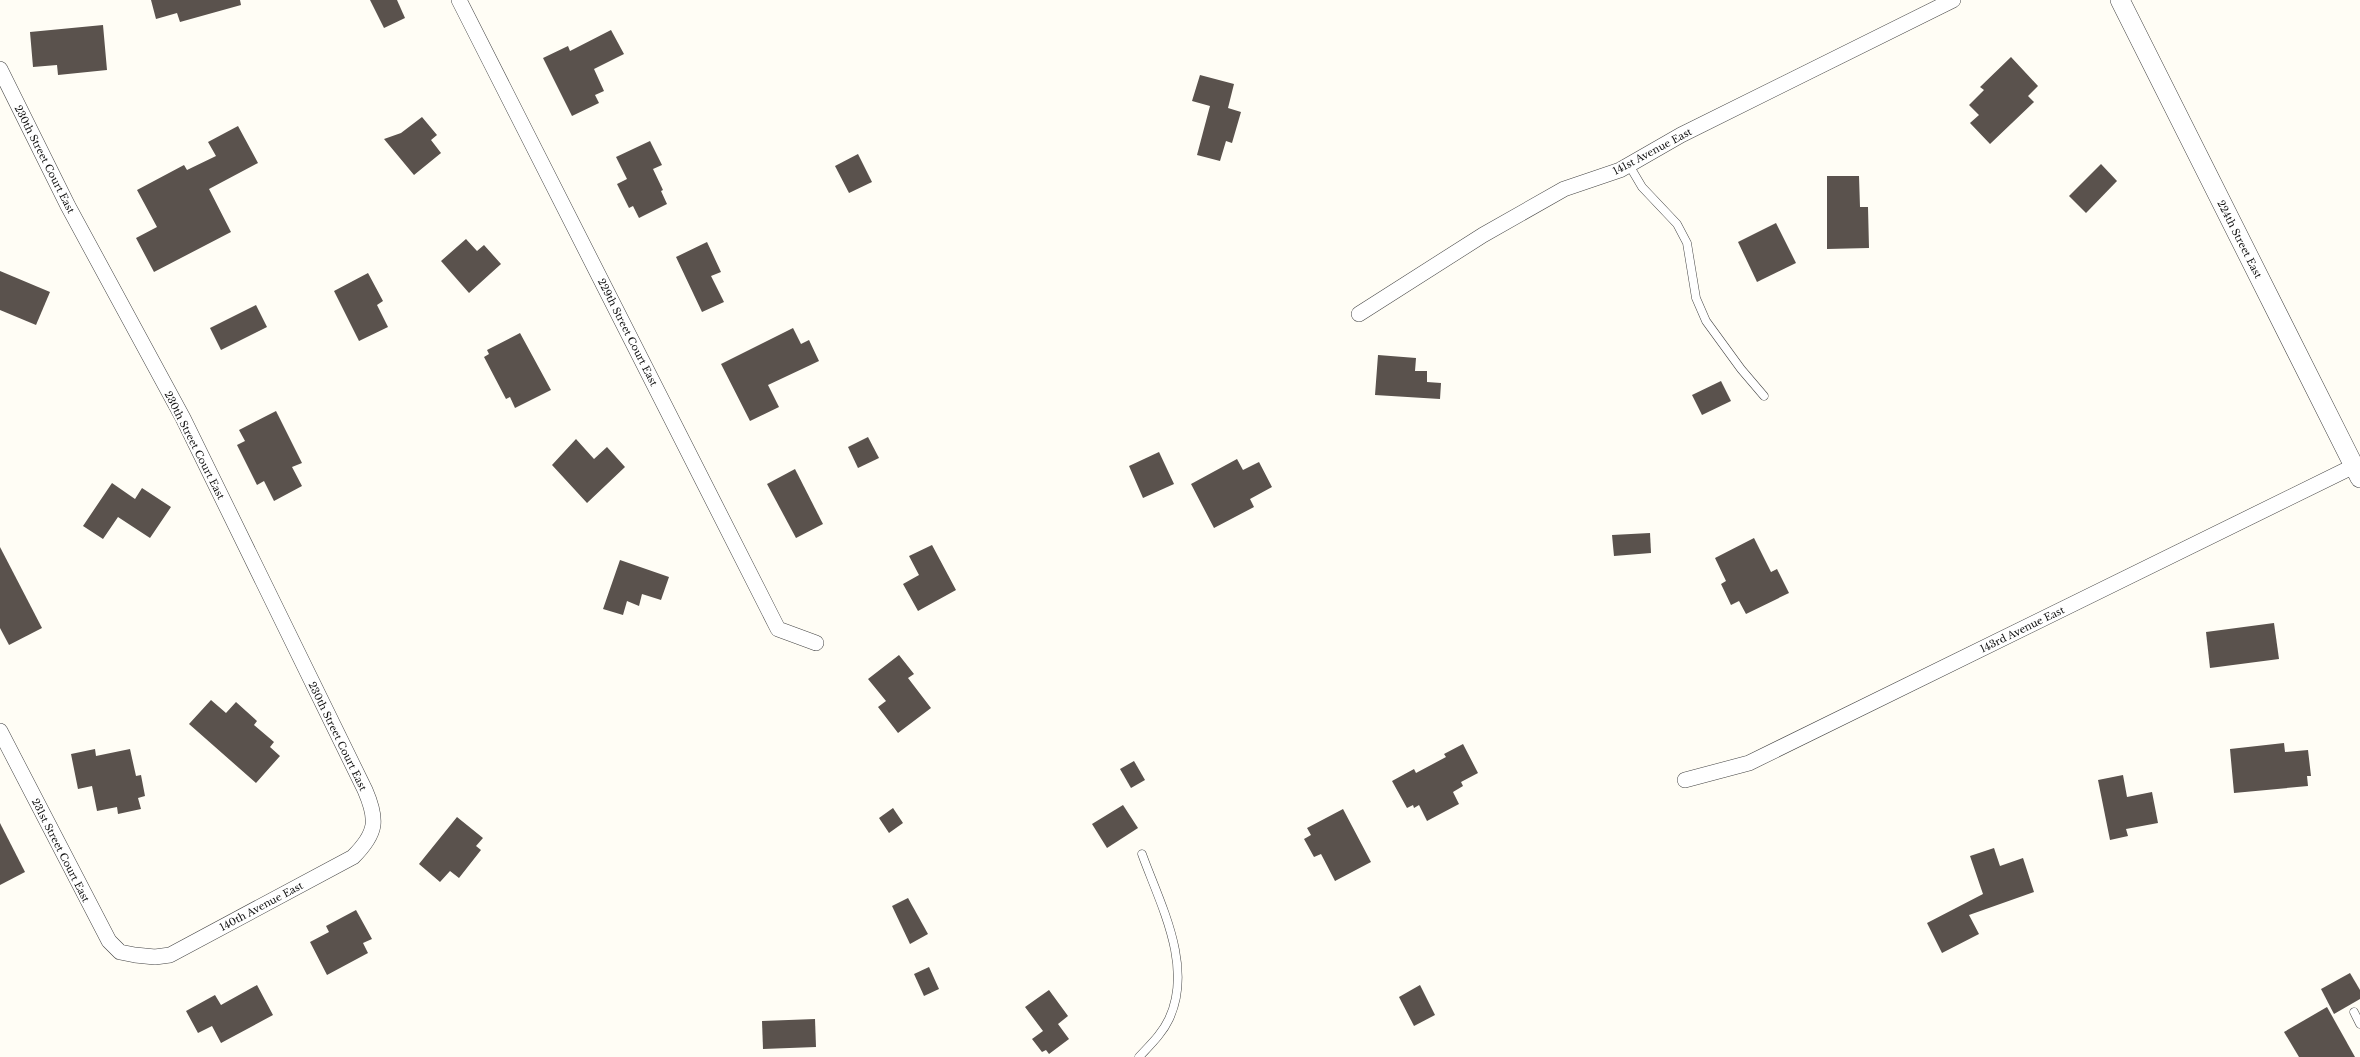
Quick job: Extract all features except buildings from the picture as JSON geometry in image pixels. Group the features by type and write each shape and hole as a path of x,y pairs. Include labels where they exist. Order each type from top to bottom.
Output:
{"street":[{"name":"229th Street Court East","path":"459,0 778,629 816,643"},
{"name":"141st Avenue East","path":"1359,314 1483,235 1564,189 1620,170 1681,134 1954,0"},
{"name":"224th Street East","path":"2120,0 2357,472"},
{"name":"230th Street Court East","path":"0,69 68,206 183,418 367,795 374,816 373,829"},
{"name":"143rd Avenue East","path":"1685,780 1756,760 2357,472"},
{"name":"231st Street Court East","path":"0,731 109,941 120,952 135,955"},
{"name":"140th Avenue East","path":"135,955 155,958 170,955 184,948 353,857 366,844 373,829"}],"lane":[{"path":"1629,165 1642,187 1677,224 1687,243 1696,298 1706,321 1741,369 1764,396"},
{"path":"1139,1057 1159,1036 1169,1019 1177,996 1178,970 1166,919 1142,854"},
{"path":"2354,1012 2360,1024"}]}
